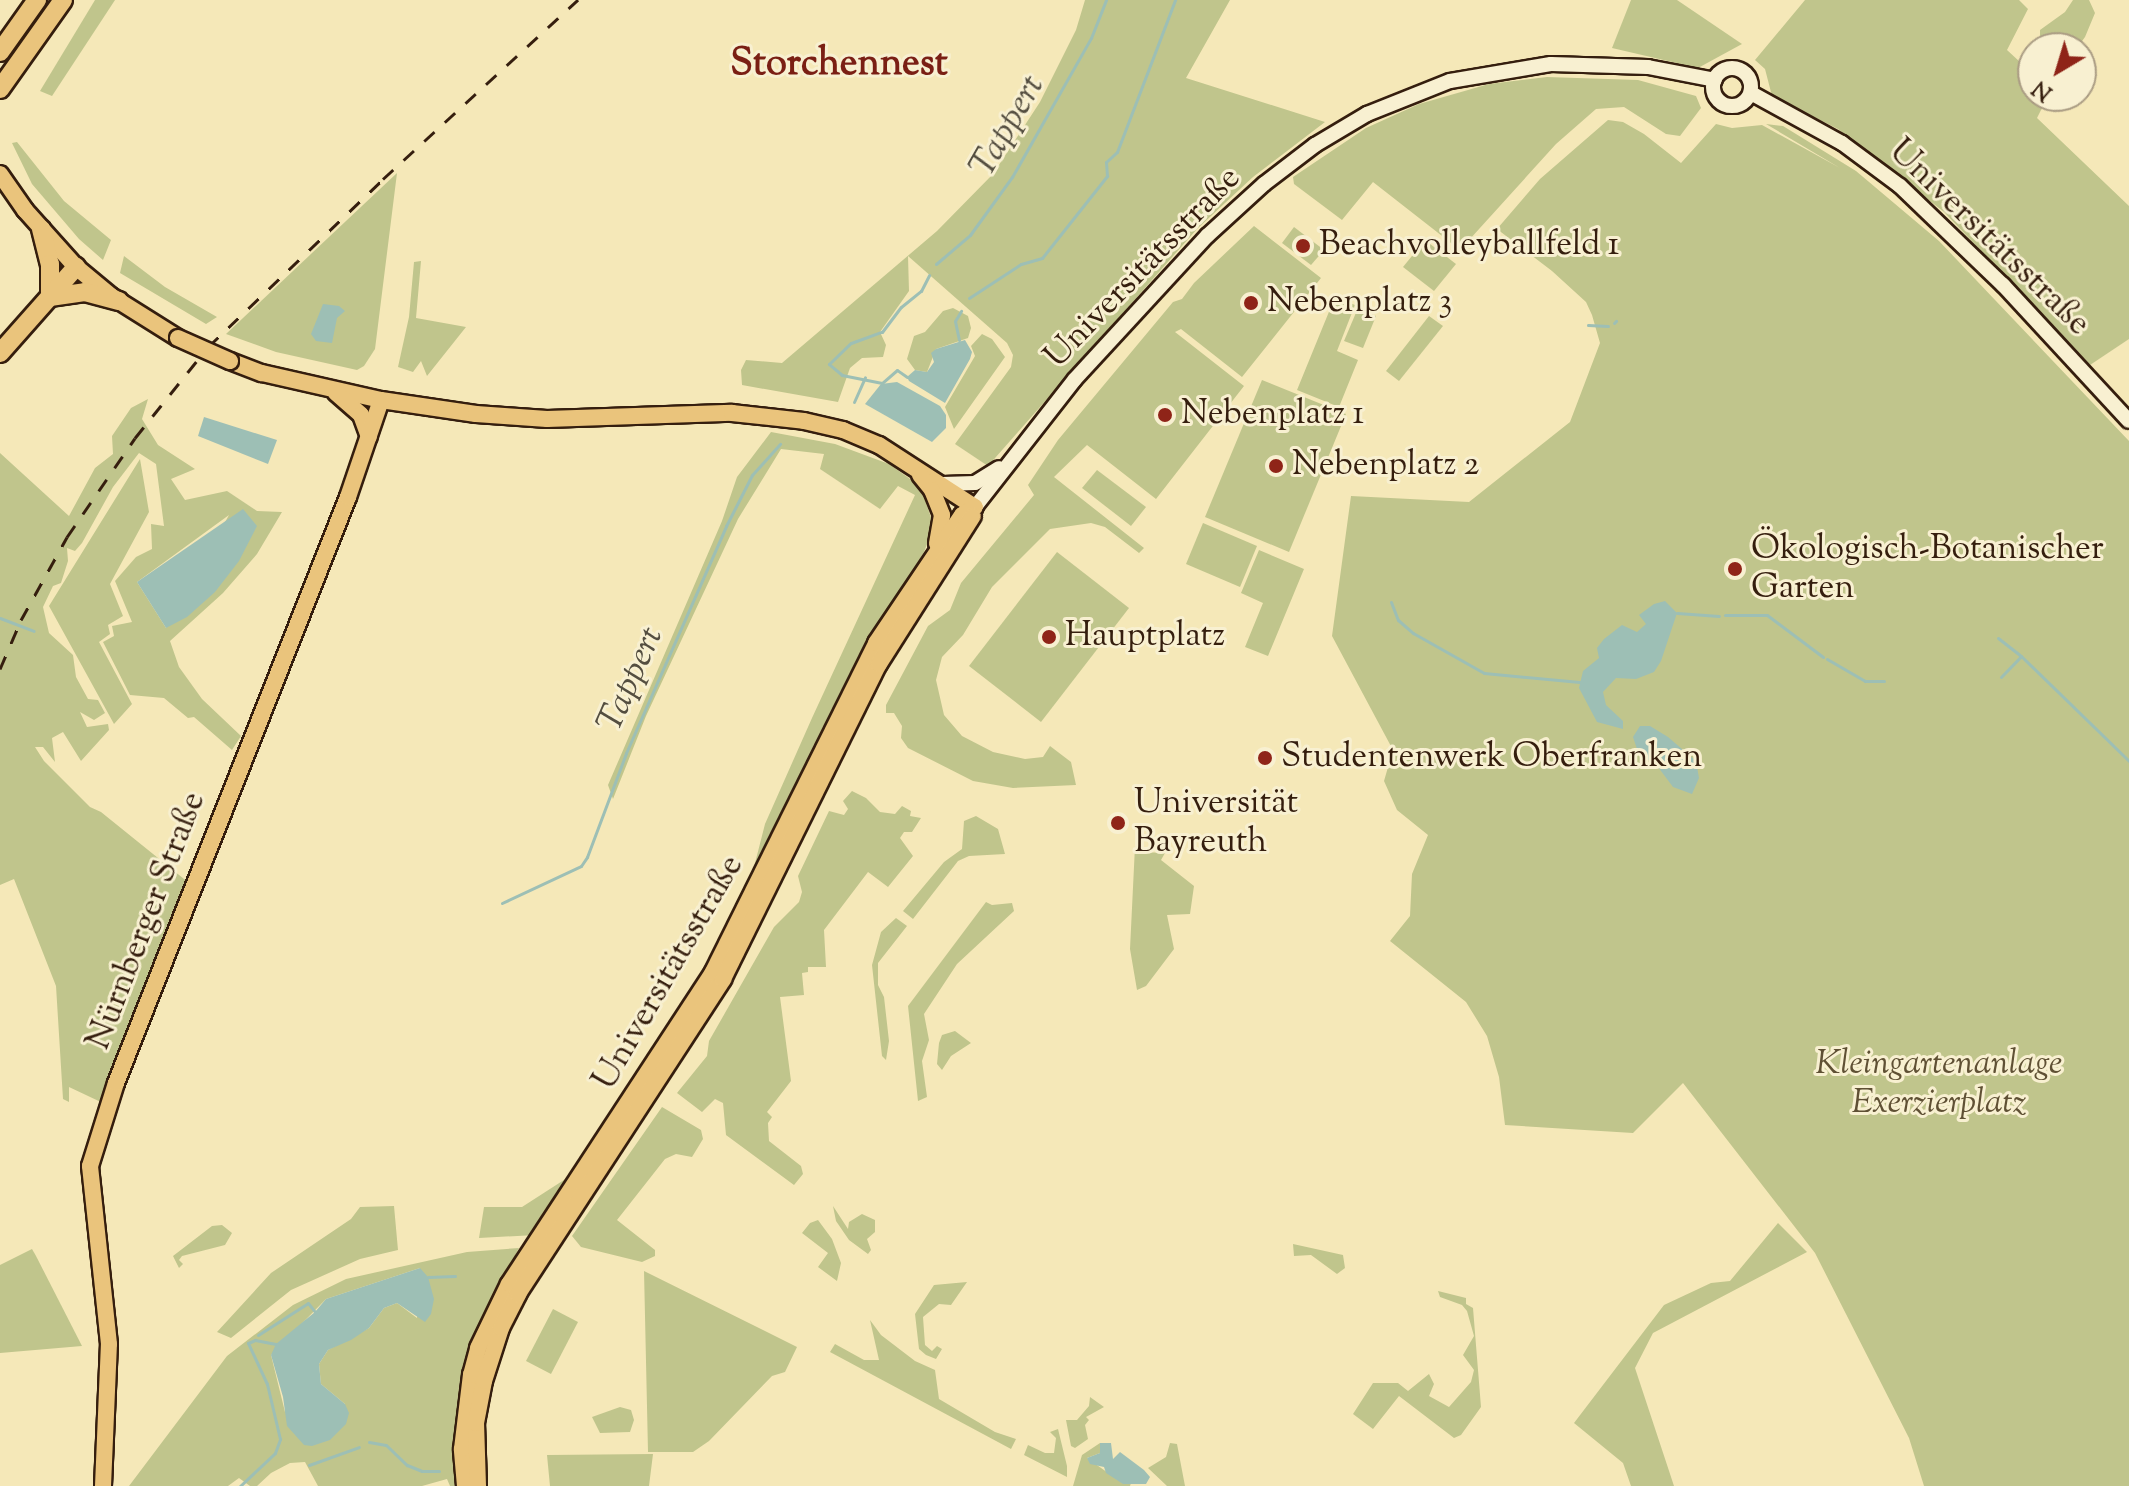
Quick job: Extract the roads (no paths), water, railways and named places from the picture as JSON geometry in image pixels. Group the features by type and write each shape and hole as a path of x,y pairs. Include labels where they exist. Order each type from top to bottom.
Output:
{"highway":[{"path":"0,52 37,0"},
{"path":"0,89 63,0"},
{"path":"41,229 50,264 50,297"},
{"path":"0,353 76,267"},
{"path":"50,297 85,292 119,301"},
{"path":"0,341 26,323"}],"main road":[{"name":"Universitätsstraße","path":"465,1486 462,1449 471,1375 490,1320 713,972 864,665 962,515 975,507 1075,379 1207,236 1264,184 1315,145 1367,114 1450,81 1551,64 1611,64 1715,80"},
{"path":"1739,69 1751,81 1751,93 1739,105 1727,105 1715,95 1715,80 1722,71 1739,69"},
{"name":"Universitätsstraße","path":"1751,93 1842,143 1900,186 2003,285 2129,421"},
{"path":"0,174 41,229 76,267 119,301 178,338 230,361 381,400 547,419 732,413 804,421 843,430 909,462 975,507"},
{"path":"324,386 361,415 369,438"},
{"name":"Nürnberger Straße","path":"103,1486 109,1344 90,1166 116,1083 369,438 381,400"},
{"path":"943,484 975,483 1012,458"},
{"path":"909,462 932,490 942,515 932,557"},
{"name":"Universitätsstraße","path":"546,1236 723,979 879,664 972,519 975,507"},
{"name":"Universitätsstraße","path":"478,1486 476,1423 484,1381 501,1328 533,1256"}],"water":[{"path":"323,304 339,306 345,311 337,318 332,343 316,341 311,334"},
{"path":"965,340 972,352 970,359 945,403 909,381 907,377 915,370 927,372 934,362 931,353 936,349"},
{"path":"897,382 940,406 946,415 946,428 932,442 865,404 881,384"},
{"path":"204,417 277,440 268,464 198,436"},
{"path":"243,509 257,526 239,561 215,592 187,617 166,628 137,582"},
{"path":"1665,601 1677,613 1661,661 1654,672 1636,679 1616,678 1603,692 1606,705 1623,721 1623,729 1597,722 1579,688 1583,671 1599,658 1597,648 1604,639 1622,625 1637,632 1646,624 1639,615 1654,604"},
{"path":"1640,726 1650,726 1668,737 1696,761 1699,778 1692,794 1673,787 1658,767 1638,752 1633,737"},
{"path":"420,1268 428,1277 434,1299 431,1314 425,1322 397,1303 384,1308 369,1328 328,1350 319,1364 321,1384 345,1404 349,1413 346,1424 330,1440 312,1446 304,1445 287,1426 283,1397 271,1355 276,1344 326,1299"},
{"path":"1100,1443 1111,1443 1113,1459 1120,1452 1144,1470 1150,1477 1146,1484 1123,1484 1106,1473 1104,1467 1090,1464 1087,1458 1100,1453"}],"waterway":[{"name":"Tappert","path":"936,264 970,235 1012,177 1091,38 1106,0"},
{"path":"969,298 1021,264 1042,258 1107,176 1106,162 1117,152 1175,0"},
{"name":"Tappert","path":"907,377 897,370 882,383 842,375 829,364 851,343 882,332 901,307 921,291 929,275"},
{"path":"959,340 955,321 961,311"},
{"path":"1588,325 1608,326"},
{"name":"Tappert","path":"854,402 865,377"},
{"name":"Tappert","path":"502,903 581,866 587,857 626,753 726,526 752,475 780,444"},
{"path":"1391,602 1398,620 1413,633 1484,673 1580,682"},
{"path":"1677,613 1719,616"},
{"path":"1725,615 1767,615 1823,657"},
{"path":"0,618 34,631"},
{"path":"1998,638 2020,655"},
{"path":"2001,677 2021,656 2129,761"},
{"path":"1827,659 1865,681 1884,681"},
{"path":"428,1277 455,1276"},
{"name":"Tappert","path":"258,1335 308,1303 315,1312"},
{"name":"Tappert","path":"240,1486 275,1453 280,1439 267,1384 248,1343 255,1340 276,1344"},
{"path":"369,1442 386,1445 407,1465 422,1471 439,1471"},
{"path":"309,1465 359,1447"}],"railway":[{"path":"0,669 21,620 67,537 135,438 208,347 383,179 578,0"}],"place":[{"name":"Beachvolleyballfeld 1","path":"1303,246"},
{"name":"Nebenplatz 3","path":"1251,303"},
{"name":"Nebenplatz 1","path":"1165,415"},
{"name":"Nebenplatz 2","path":"1276,466"},
{"name":"Ökologisch-Botanischer Garten","path":"1735,569"},
{"name":"Hauptplatz","path":"1049,637"},
{"name":"Studentenwerk Oberfranken","path":"1265,758"},
{"name":"Universität Bayreuth","path":"1118,823"}],"district":[{"name":"Storchennest","path":"839,66"}],"park label":[{"name":"Kleingartenanlage Exerzierplatz","path":"1939,1084"}]}
